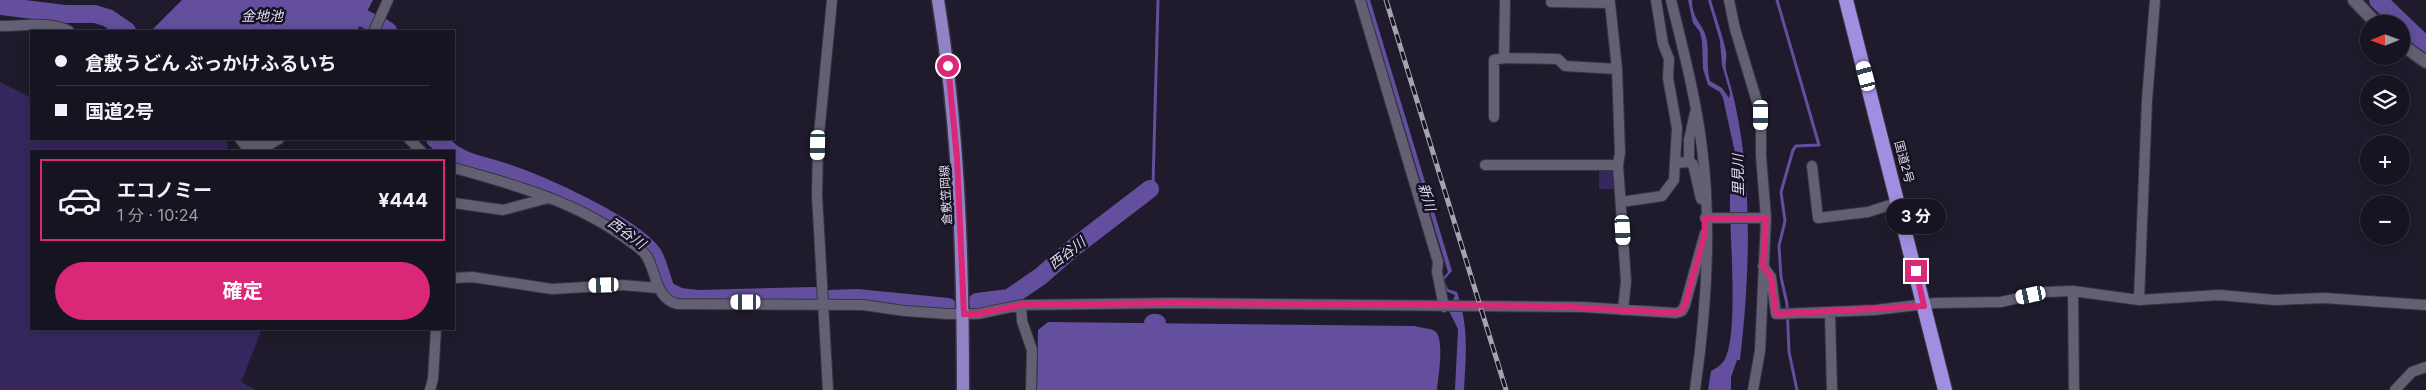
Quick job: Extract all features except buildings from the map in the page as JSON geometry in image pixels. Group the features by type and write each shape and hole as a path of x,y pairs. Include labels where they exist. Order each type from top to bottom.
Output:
{"highway":[{"name":"国道2号","path":"1846,0 1899,202 1945,390"}],"main road":[{"name":"倉敷笠岡線","path":"938,0 953,102 957,158 964,314 963,390"},
{"path":"2354,0 2368,15"},
{"path":"2410,50 2426,62"}],"street":[{"path":"374,30 388,0"},
{"path":"828,390 817,195 818,145 832,0"},
{"path":"1360,0 1438,262 1437,272 1443,292 1444,307"},
{"path":"1504,58 1505,0"},
{"path":"1620,202 1662,196 1674,180 1678,128 1668,78 1669,59 1663,44 1656,0"},
{"path":"1670,0 1696,111 1702,147 1706,215 1704,319 1695,390"},
{"path":"1729,0 1735,28 1761,115 1763,266 1760,351 1753,390"},
{"path":"2140,300 2154,0"},
{"path":"1551,2 1610,3 1617,69 1620,153 1618,165 1626,281 1623,310"},
{"path":"0,26 31,25 62,27 67,30"},
{"path":"1494,117 1494,60 1504,58 1558,59 1565,66 1617,69"},
{"path":"1689,162 1690,133 1696,111"},
{"path":"242,140 247,148 254,150"},
{"path":"245,140 267,146 277,140"},
{"path":"410,140 420,150"},
{"path":"1676,163 1689,162 1693,164 1706,215"},
{"path":"1485,165 1618,165"},
{"path":"1812,166 1818,218 1868,212 1899,202"},
{"path":"455,168 515,185 548,198 594,219 632,242 647,257 658,288 668,301 677,304 746,302 782,306 863,305 905,311 964,314 978,314 1021,305 1173,303 1444,307 1479,305 1676,313 1682,311 1705,233"},
{"path":"455,203 503,210 548,198"},
{"path":"1706,215 1762,218"},
{"path":"1763,266 1771,277 1776,314 1830,313 1924,306 1935,303 2001,302 2046,292 2073,291 2140,300 2220,294 2275,300 2324,298 2426,305"},
{"path":"455,278 472,277 552,289 622,285 658,288"},
{"path":"2073,291 2074,390"},
{"path":"1021,305 1022,321 1032,350 1031,390"},
{"path":"1830,313 1832,390"},
{"path":"430,390 433,379 436,330"},
{"path":"2395,390 2412,372 2426,367"}],"shaded area":[{"path":"0,82 30,97 30,140 227,140 228,150 30,150 30,330 262,330 241,382 256,390 0,390"},
{"path":"1599,168 1614,168 1615,189 1599,189"}],"water":[{"name":"金地池","path":"182,0 373,0 358,30 152,30"},
{"name":"新川","path":"1366,0 1370,0 1452,271 1444,280 1448,289 1457,292 1461,305 1466,341 1464,390 1455,390 1458,329 1449,311 1455,295 1445,291 1442,279 1448,272"},
{"name":"里見川","path":"1688,0 1692,0 1694,13 1703,30 1708,46 1710,81 1722,88 1729,98 1730,93 1722,65 1720,41 1708,0 1711,0 1726,51 1726,70 1742,140 1746,176 1748,250 1744,324 1740,360 1737,360 1731,377 1731,390 1708,390 1711,371 1723,362 1728,350 1731,332 1730,194 1736,193 1737,162 1723,98 1720,92 1708,85 1703,69 1702,41 1700,32 1693,23"},
{"path":"1048,322 1415,326 1433,330 1438,335 1440,350 1437,390 1037,390 1038,330"}],"waterway":[{"path":"1150,189 1153,185 1158,0"},
{"path":"1777,0 1819,145 1796,146 1793,150 1781,192 1785,221 1779,246 1781,277 1787,304 1789,352 1797,390"},
{"path":"2378,0 2426,46"},
{"name":"西谷川","path":"0,6 65,14 95,14 108,18 126,30"},
{"name":"西谷川","path":"343,17 357,15 371,22"},
{"name":"西谷川","path":"380,26 386,30"},
{"name":"西谷川","path":"436,140 449,150"},
{"name":"西谷川","path":"455,155 465,160 520,178 561,195 626,230 642,242 653,254 666,290 680,297 698,299 814,296"},
{"name":"西谷川","path":"977,302 1009,298 1041,276 1073,248 1150,189"},
{"name":"西谷川","path":"828,299 857,298 948,307"}],"railway":[{"path":"1386,0 1506,390"}],"route":[{"path":"948,66 957,158 964,314 978,314 1021,305 1173,303 1444,307 1479,305 1552,306 1676,313 1682,311 1685,305 1705,233 1705,218 1766,218 1763,266 1771,277 1776,314 1830,313 1924,306 1916,271"}]}
